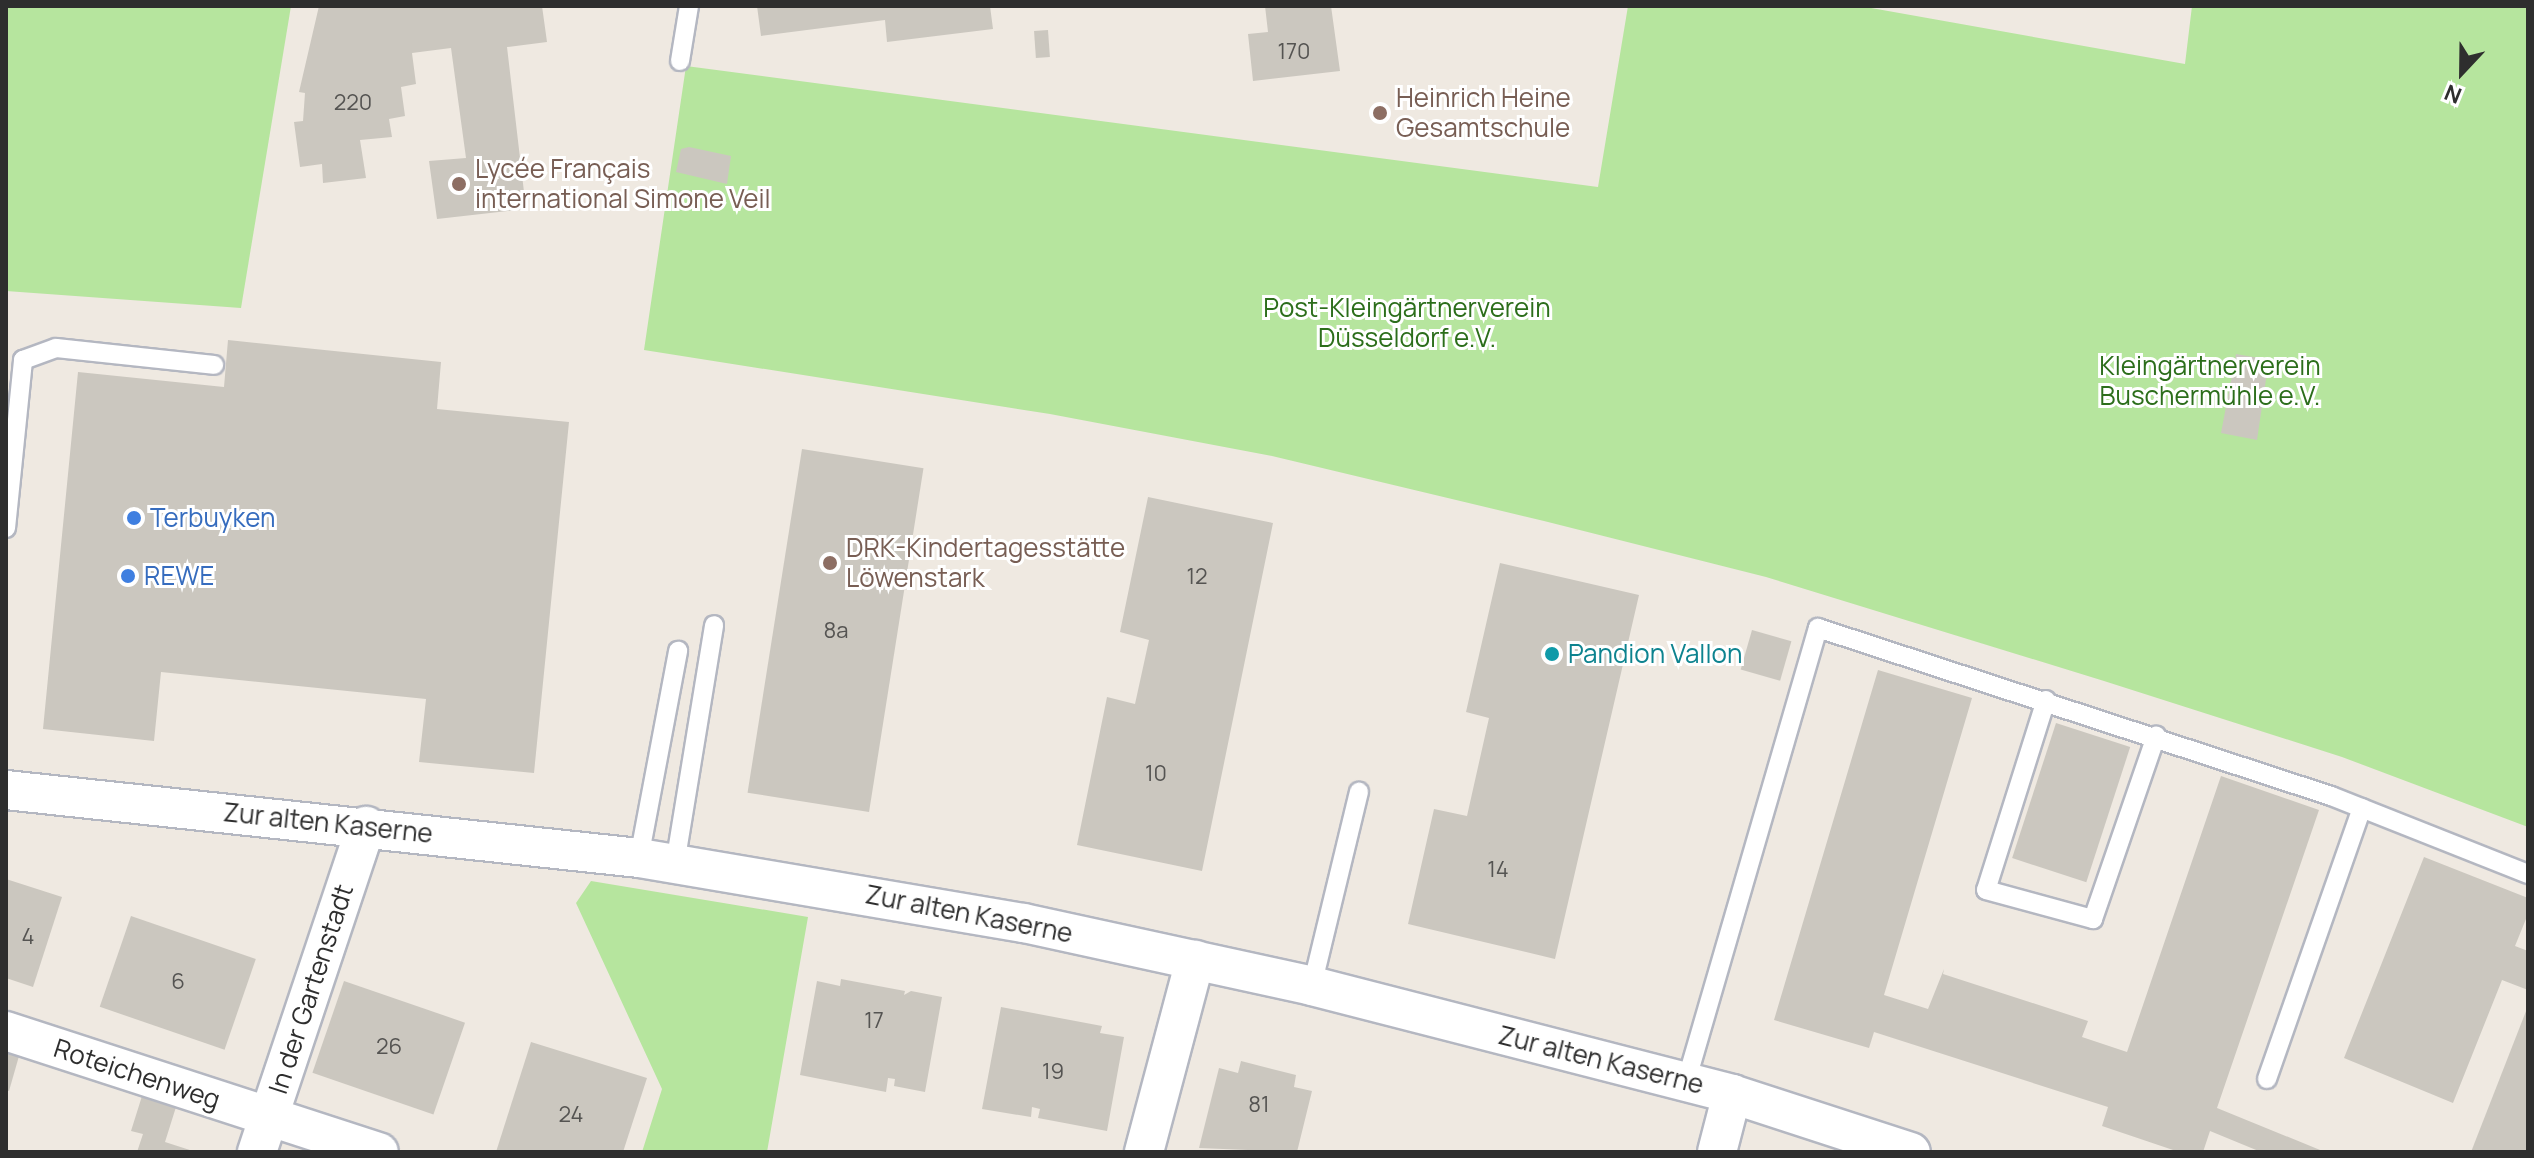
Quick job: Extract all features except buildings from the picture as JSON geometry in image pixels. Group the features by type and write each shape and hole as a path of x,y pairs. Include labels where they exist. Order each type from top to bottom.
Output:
{"street":[{"name":"Zur alten Kaserne","path":"6,790 366,826 657,861 978,914 1312,986 1732,1094 1911,1152"},
{"name":"In der Gartenstadt","path":"263,1134 366,826"},
{"path":"1144,1152 1195,960"},
{"name":"Roteichenweg","path":"6,1031 263,1134 379,1152"},
{"path":"1717,1152 1732,1094"}],"lane":[{"path":"680,61 689,6"},
{"path":"6,528 12,404 23,360 56,348 214,365"},
{"path":"657,861 714,625"},
{"path":"1686,1082 1818,628 2156,736 2362,808 2528,874"},
{"path":"657,861 678,651"},
{"path":"2046,700 1986,890 2093,919 2156,736"},
{"path":"1312,986 1359,792"},
{"path":"2267,1079 2362,808"}],"green space":[{"path":"6,6 291,6 241,308 6,291"},
{"name":"Kleingärtnerverein Buschermühle e.V.","path":"1628,6 1860,6 2185,64 2192,6 2528,6 2528,827 2342,757 1766,577 1272,456 1050,414 644,350 686,66 1598,187"},
{"path":"591,881 808,917 767,1152 642,1152 662,1089 576,903"}],"place":[{"name":"Heinrich Heine Gesamtschule","path":"1380,113"},
{"name":"Lycée Français international Simone Veil","path":"459,184"},
{"name":"Terbuyken","path":"134,518"},
{"name":"DRK-Kindertagesstätte Löwenstark","path":"830,563"},
{"name":"REWE","path":"128,576"},
{"name":"Pandion Vallon","path":"1552,654"}],"park label":[{"name":"Post-Kleingärtnerverein Düsseldorf e.V.","path":"1407,323"}]}
